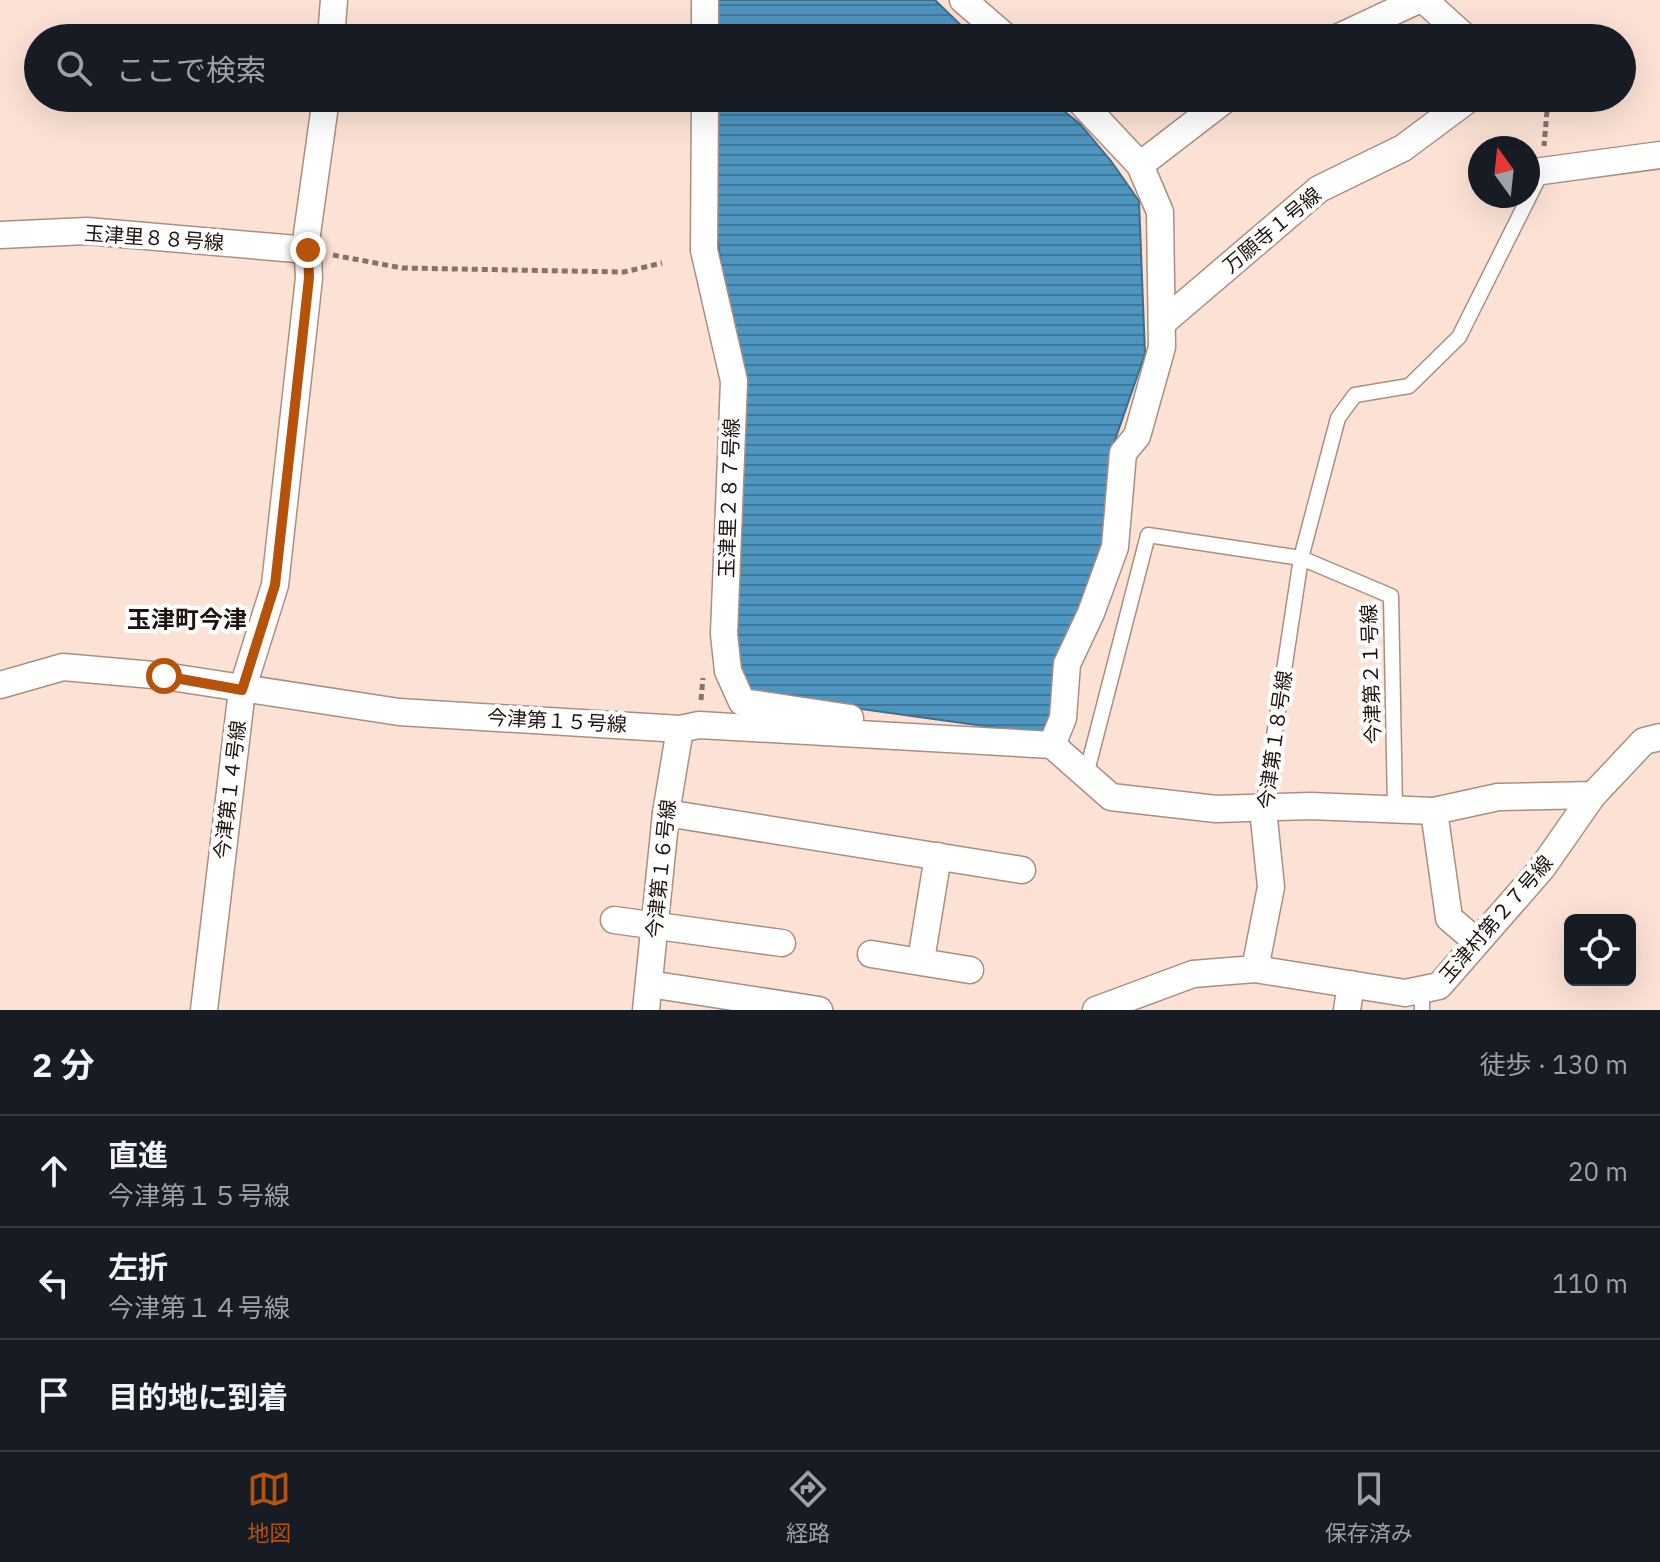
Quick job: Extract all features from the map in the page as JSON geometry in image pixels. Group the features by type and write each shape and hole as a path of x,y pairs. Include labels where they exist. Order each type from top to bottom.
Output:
{"street":[{"path":"332,24 334,0"},
{"path":"705,0 705,24"},
{"path":"963,0 991,24"},
{"path":"1367,24 1418,0"},
{"path":"1424,0 1451,24"},
{"name":"今津第１４号線","path":"204,1010 242,690 275,585 309,278 307,234 324,112"},
{"name":"玉津里２８７号線","path":"705,112 704,250 734,381 724,634 728,671 742,702 920,728 933,739"},
{"path":"1093,112 1140,165 1160,212 1162,347 1145,440 1123,453 1115,547 1091,613 1067,664 1063,718 1052,745 1111,797 1216,809 1310,806 1434,811 1498,797 1593,795"},
{"path":"1140,165 1209,112"},
{"name":"万願寺１号線","path":"1162,323 1319,189 1403,148 1451,112"},
{"path":"1542,171 1660,155"},
{"name":"玉津里８８号線","path":"0,235 87,231 308,250"},
{"name":"今津第１５号線","path":"0,685 63,667 164,676 399,712 680,729 699,725 1052,745"},
{"name":"今津第１６号線","path":"648,997 666,813 680,729"},
{"name":"玉津村第２７号線","path":"1096,1010 1193,974 1255,969 1349,997 1405,993 1422,1000 1439,986 1542,868 1593,795 1644,741 1660,737"},
{"name":"今津第１８号線","path":"1255,969 1271,887 1263,809"},
{"path":"1434,811 1449,918 1477,942"},
{"path":"666,813 1022,870"},
{"path":"921,960 938,856"},
{"path":"614,920 782,943"},
{"path":"871,954 970,970"},
{"path":"648,997 819,1010"}],"lane":[{"name":"今津第１８号線","path":"1263,809 1301,558 1338,418 1355,395 1409,386 1459,337 1542,171"},
{"name":"今津第２１号線","path":"1086,775 1148,535 1301,558 1391,596 1395,809"}],"path":[{"path":"1542,171 1547,112"},
{"path":"308,250 402,268 624,272 662,263"}],"water":[{"path":"716,0 935,0 960,24 716,24"},
{"path":"716,112 1065,112 1080,124 1111,161 1139,201 1145,354 1114,443 1106,555 1051,725 1041,734 768,696 750,690 735,665 722,272 715,221"}],"district":[{"name":"玉津町今津","path":"187,620"}],"route":[{"path":"164,676 242,690 275,585 309,278 308,250"}]}
